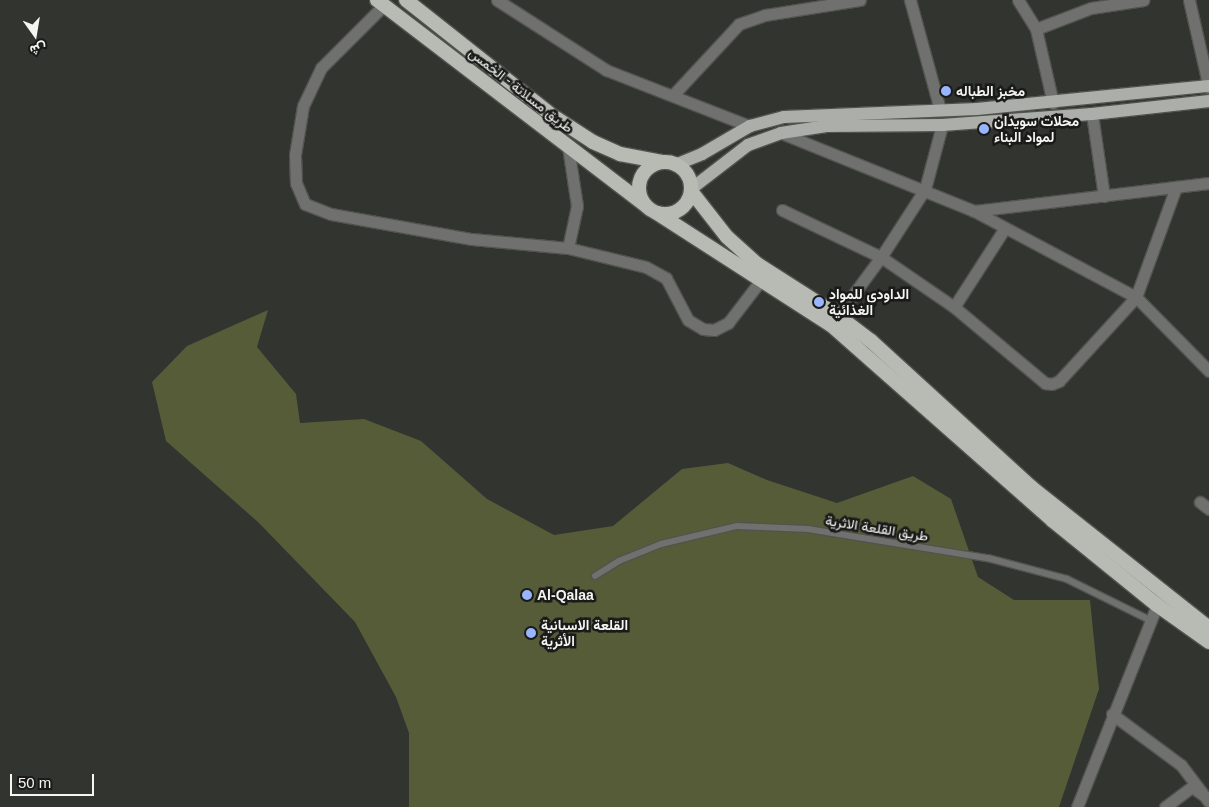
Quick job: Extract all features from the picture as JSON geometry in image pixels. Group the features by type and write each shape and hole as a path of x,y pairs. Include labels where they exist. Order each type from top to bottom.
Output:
{"highway":[{"name":"طريق مسلاتة - الخمس","path":"406,0 553,116 593,142 627,156 669,164"},
{"name":"طريق مسلاتة - الخمس","path":"381,3 645,205"},
{"path":"834,320 761,280 645,205 639,190 640,182 648,169 669,164 687,174 691,190 727,236 752,260 918,380 1031,487 1209,642"},
{"path":"657,213 679,210 691,190"},
{"path":"1159,599 1209,628"}],"main road":[{"path":"669,164 702,154 750,126 784,117 1053,103 1209,87"},
{"path":"691,190 748,145 781,133 826,126 942,125 1092,114 1209,101"}],"street":[{"path":"497,0 606,70 750,126"},
{"path":"674,95 739,24 792,6 860,0"},
{"path":"910,0 940,110"},
{"path":"1018,0 1036,29 1053,103"},
{"path":"1036,29 1089,4 1143,0"},
{"path":"1189,0 1209,87"},
{"path":"381,3 322,68 303,106 295,155 296,183 305,204 331,214 472,239 568,248 660,273 688,320 703,329 714,330 728,323 761,280"},
{"path":"1092,114 1104,196"},
{"path":"834,320 881,257 925,189 942,125"},
{"path":"781,133 925,189 974,211 1136,297 1209,371"},
{"path":"568,147 576,206 568,248"},
{"path":"974,211 1209,183"},
{"path":"782,210 881,257 954,307 1045,382 1052,384 1060,381 1136,297 1176,187"},
{"path":"954,307 1005,228"},
{"path":"1077,807 1112,714 1152,621 1159,599"},
{"path":"1112,714 1181,764 1208,795"},
{"path":"1165,807 1192,787 1208,795"}],"lane":[{"name":"طريق القلعة الاثرية","path":"596,576 619,561 661,544 737,526 808,529 988,558 1067,580 1152,621"}],"green space":[{"path":"268,310 257,347 296,394 300,423 364,419 421,441 487,499 554,535 613,526 682,469 728,463 767,480 837,503 913,476 951,499 978,577 1014,600 1090,600 1099,689 1059,807 409,807 409,733 396,697 355,622 258,522 166,441 152,382 187,346"}],"place":[{"name":"مخبز الطباله","path":"946,91"},
{"name":"محلات سويدان لمواد البناء","path":"984,129"},
{"name":"الداودي للمواد الغذائية","path":"819,302"},
{"name":"Al-Qalaa","path":"527,595"},
{"name":"القلعة الاسبانية الأثرية","path":"531,633"}]}
